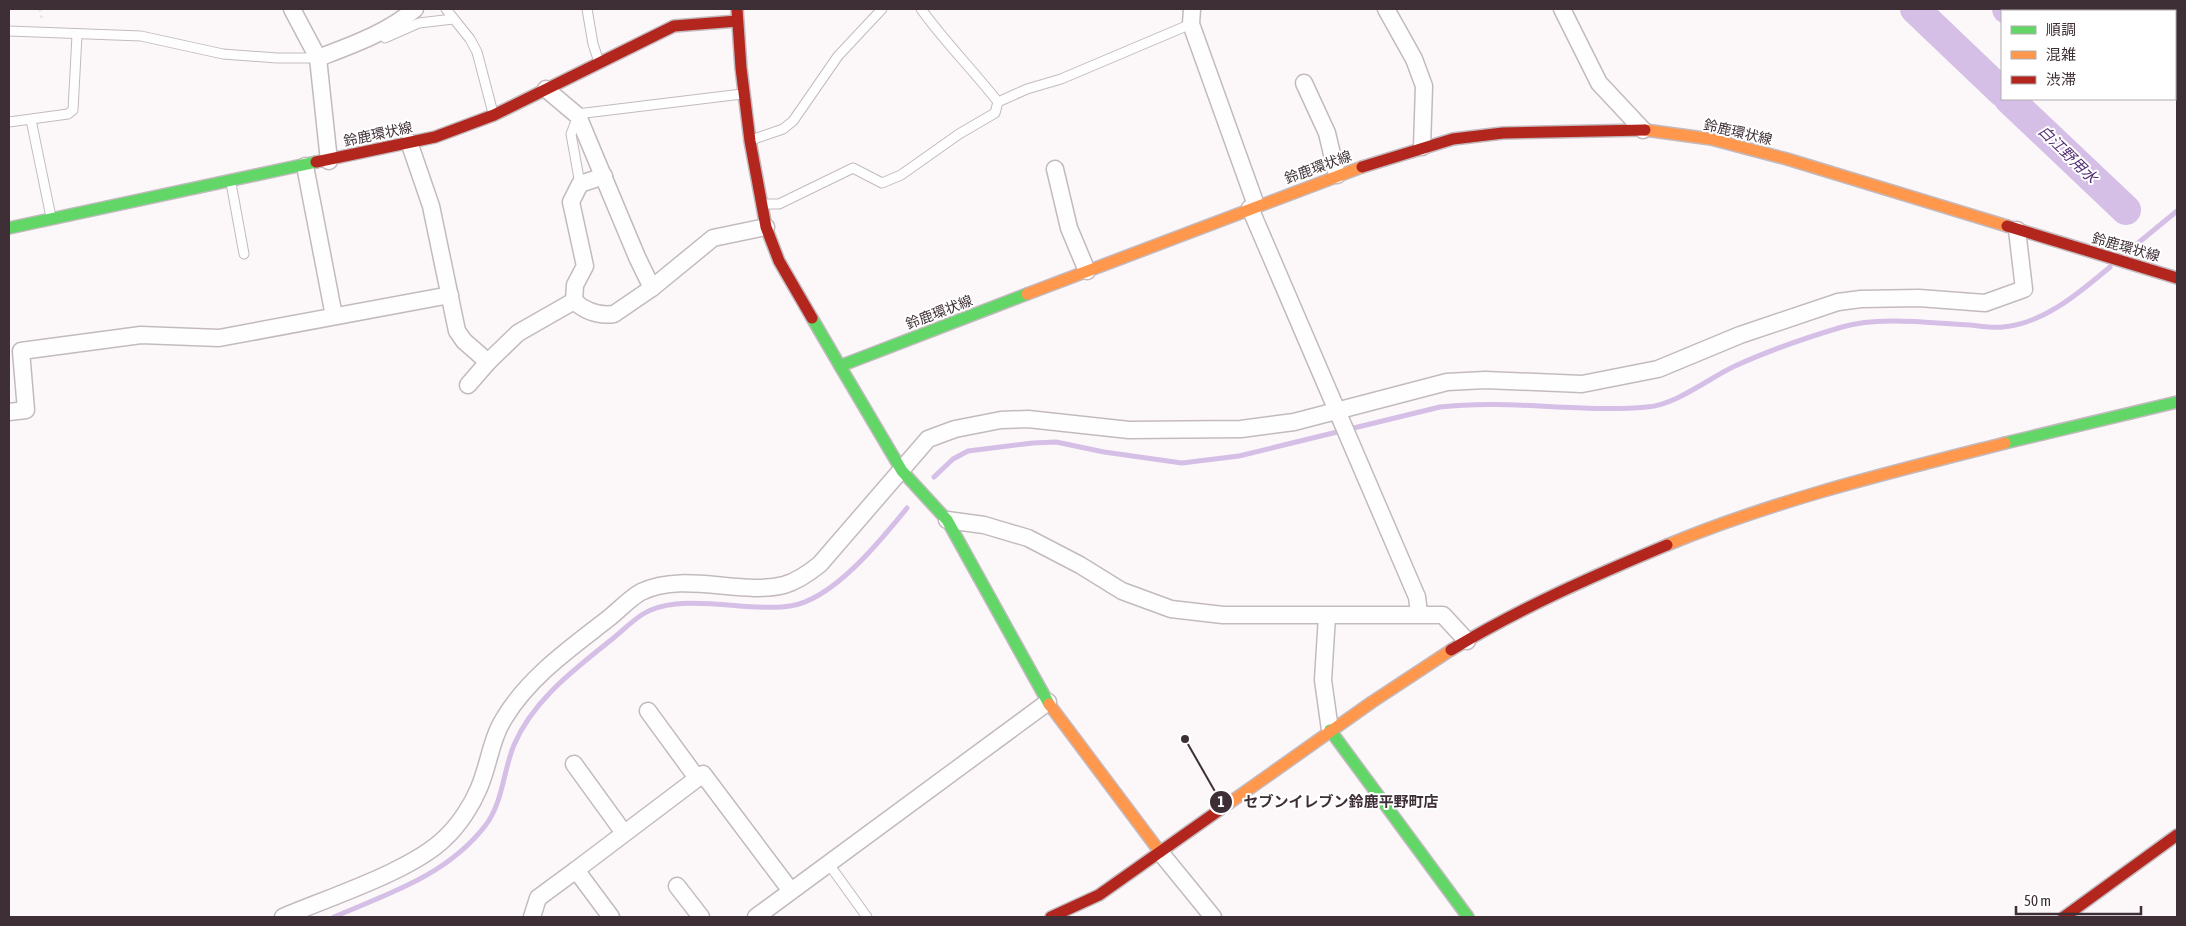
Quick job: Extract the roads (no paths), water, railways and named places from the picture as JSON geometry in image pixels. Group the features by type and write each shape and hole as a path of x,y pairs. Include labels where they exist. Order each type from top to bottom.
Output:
{"main road":[{"path":"737,9 750,141 764,204 766,226 779,260 902,471 948,520 1048,702 1160,852"},
{"name":"鈴鹿環状線","path":"10,224 51,220 73,213 305,166 435,137 494,115 674,26 737,21"},
{"name":"鈴鹿環状線","path":"840,366 1337,175 1422,147 1453,139 1503,133 1643,130 1711,139 1787,159 2177,278"},
{"path":"1051,917 1099,895 1396,685 1514,614 1613,568 1699,533 1828,489 1937,459 2177,402"},
{"path":"1330,730 1468,917"},
{"path":"2064,917 2177,835"}],"street":[{"path":"292,9 318,58 329,160"},
{"path":"318,58 364,41 416,9"},
{"path":"1386,9 1414,59 1424,86 1422,147"},
{"path":"1562,9 1599,83 1643,130"},
{"path":"1192,13 1253,206 1353,453 1417,598 1419,613"},
{"path":"1304,83 1327,133 1337,175"},
{"path":"546,89 578,115 636,257 652,288"},
{"path":"409,142 431,206 457,331 464,341 488,362"},
{"path":"305,166 334,316"},
{"path":"1055,169 1069,228 1087,271"},
{"path":"604,176 580,184 571,202 585,266 575,285 574,301 580,307 593,312 614,314 652,288 713,238 766,226"},
{"path":"283,917 410,863 446,837 462,817 479,788 490,751 505,717 529,687 564,652 640,593 659,586 678,583 752,587 783,585 804,576 820,564 928,439 933,436 955,429 1001,420 1047,420 1129,430 1241,429 1337,414 1462,380 1582,384 1620,378 1658,369 1740,335 1838,302 1861,299 1919,298 1985,303 2024,289 2016,230"},
{"path":"9,412 26,410 15,350 141,335 219,338 450,295"},
{"path":"468,385 488,362 518,333 574,301"},
{"path":"948,520 984,525 1028,538 1080,565 1122,591 1171,609 1223,615 1327,616 1419,613 1443,615 1468,641"},
{"path":"1327,616 1323,680 1330,730"},
{"path":"756,917 1048,702"},
{"path":"648,712 697,778"},
{"path":"574,764 624,833"},
{"path":"532,917 538,898 703,774 791,891"},
{"path":"1160,852 1212,917"},
{"path":"576,870 611,917"},
{"path":"677,886 701,917"}],"lane":[{"path":"446,9 470,39 477,52 494,115"},
{"path":"587,9 592,44 599,62"},
{"path":"750,141 783,129 793,121 838,56 881,9"},
{"path":"921,9 939,34 962,57 998,102"},
{"path":"998,102 1027,89 1061,79 1192,13"},
{"path":"364,41 380,40 419,23 454,20"},
{"path":"9,31 141,36 223,54 277,58 318,58"},
{"path":"9,122 68,114 73,110 77,35"},
{"path":"580,184 571,134 578,115 744,94"},
{"path":"764,204 778,204 854,168 882,183 901,175 959,134 995,114 998,102"},
{"path":"31,120 51,220"},
{"path":"230,181 244,254"},
{"path":"828,863 867,917"}],"waterway":[{"name":"白江野用水","path":"1915,9 2001,91"},
{"name":"白江野用水","path":"2010,100 2126,210"},
{"path":"2126,253 2177,211"},
{"path":"934,477 953,459 968,451 1033,443 1056,442 1104,452 1182,463 1239,456 1440,407 1492,404 1595,408 1647,407 1681,396 1725,371 1761,355 1842,327 1888,321 1995,327 2018,324 2047,313 2061,305 2110,267"},
{"path":"334,917 416,881 453,858 470,843 485,826 496,807 510,755 522,729 532,714 543,700 569,675 643,614 660,607 687,603 772,608 790,606 806,601 823,593 855,567 907,508"}],"place":[{"name":"セブンイレブン鈴鹿平野町店","path":"1185,739"}]}
